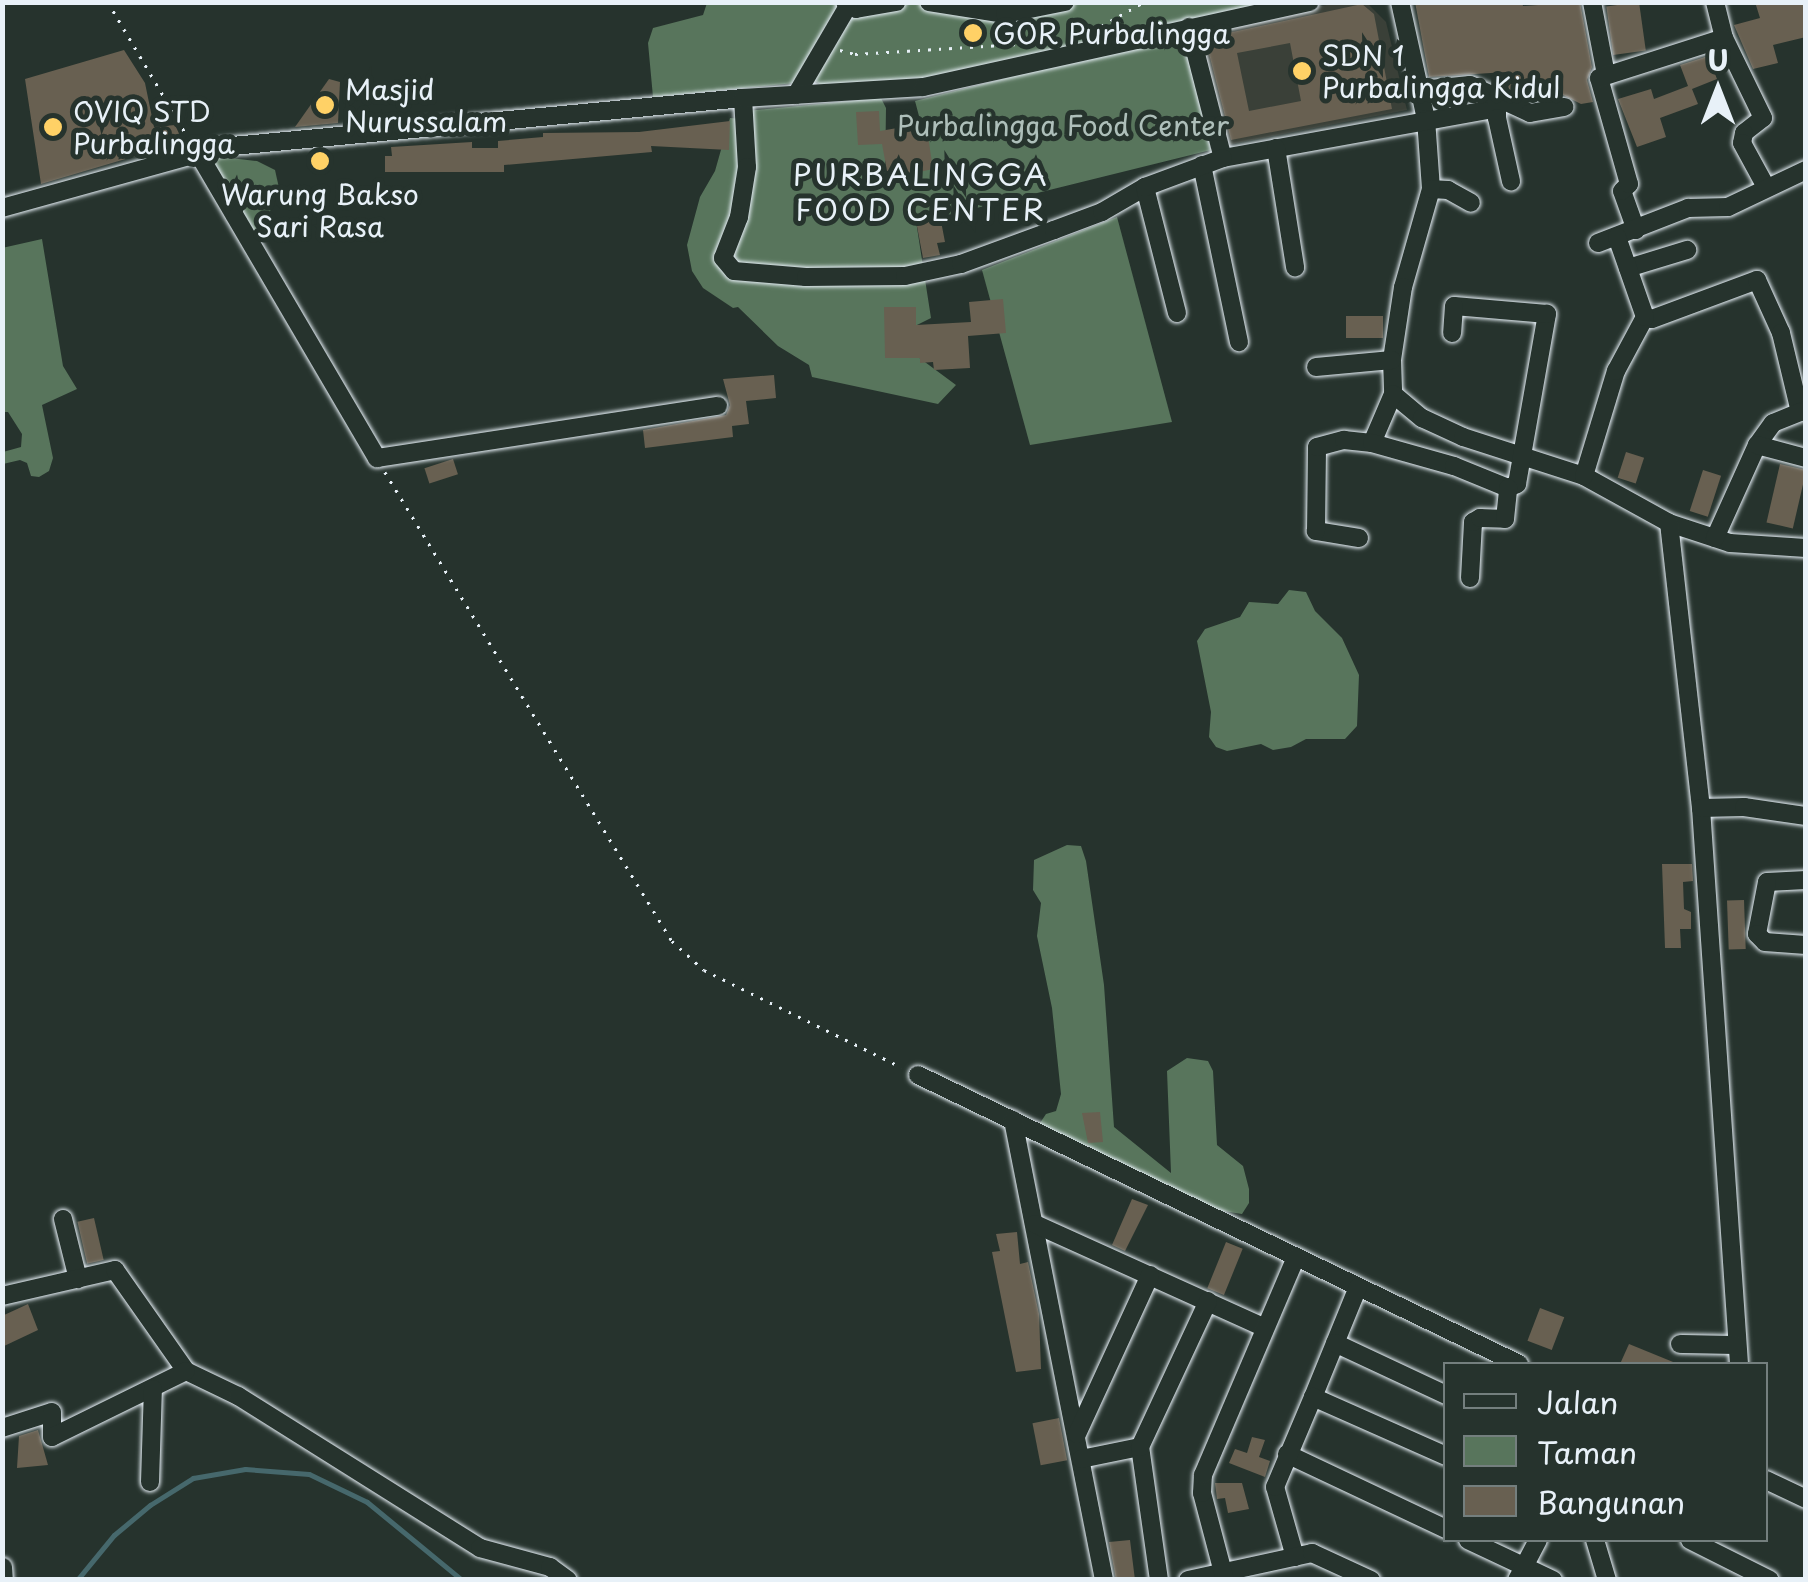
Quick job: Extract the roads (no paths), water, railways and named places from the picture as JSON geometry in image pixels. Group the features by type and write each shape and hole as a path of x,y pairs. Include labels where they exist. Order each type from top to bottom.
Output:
{"street":[{"path":"796,95 846,4 867,9 896,2"},
{"path":"929,2 1005,14 1065,2"},
{"path":"2,208 198,153 744,98 949,84 1310,2"},
{"path":"1592,2 1606,74"},
{"path":"1715,2 1724,38 1763,118 1744,133 1742,143 1766,187"},
{"path":"1374,437 1393,394 1392,360 1409,258 1430,189 1426,118 1400,3"},
{"path":"1189,27 1223,158"},
{"path":"1636,230 1622,192 1629,184 1599,78 1724,38"},
{"path":"1421,90 1470,85 1497,103 1530,112 1564,107"},
{"path":"744,98 747,167 739,217 723,258 734,271 790,276 905,276 961,264 1102,212 1145,187 1223,158 1497,103"},
{"path":"1497,103 1512,182"},
{"path":"1276,148 1295,267"},
{"path":"198,153 377,458 718,406"},
{"path":"1202,165 1239,342"},
{"path":"1598,244 1694,206 1728,206 1806,170"},
{"path":"1145,187 1178,314"},
{"path":"1430,189 1448,190 1471,203"},
{"path":"1584,476 1616,371 1644,317 1617,237"},
{"path":"1628,268 1687,250"},
{"path":"1644,317 1652,320 1758,280 1776,319 1803,411 1772,423 1757,445 1715,538"},
{"path":"1452,333 1452,310 1456,306 1548,314 1525,457 1505,519 1480,518 1473,522 1470,578"},
{"path":"1316,366 1392,360"},
{"path":"1393,394 1459,451 1513,486"},
{"path":"1358,538 1316,531 1318,446 1374,437 1525,457 1584,476 1669,523 1715,538 1806,548"},
{"path":"1757,445 1806,458"},
{"path":"1669,523 1700,808 1739,1362"},
{"path":"1700,808 1744,806 1806,816"},
{"path":"1806,880 1767,882 1757,934 1765,942 1806,945"},
{"path":"918,1075 1515,1362"},
{"path":"1013,1120 1104,1580"},
{"path":"63,1220 78,1279"},
{"path":"1036,1224 1265,1328"},
{"path":"1224,1576 1202,1493 1203,1474 1296,1257"},
{"path":"2,1296 115,1270 186,1371 238,1396 480,1548 550,1567 568,1580"},
{"path":"1077,1435 1150,1275"},
{"path":"1295,1557 1276,1496 1277,1476 1358,1287"},
{"path":"1159,1580 1140,1448 1208,1301"},
{"path":"1335,1343 1443,1394"},
{"path":"1680,1344 1738,1345"},
{"path":"2,1428 52,1412 52,1438 186,1371"},
{"path":"150,1482 152,1389"},
{"path":"1312,1397 1443,1455"},
{"path":"1082,1458 1140,1448"},
{"path":"1286,1454 1443,1528"},
{"path":"1768,1481 1806,1499"},
{"path":"1471,1542 1521,1573 1553,1580"},
{"path":"1521,1573 1537,1542"},
{"path":"1596,1542 1607,1580"},
{"path":"1694,1542 1770,1580"},
{"path":"1188,1580 1224,1576 1312,1553 1371,1580"},
{"path":"3,1566 4,1580"}],"waterway":[{"path":"77,1580 114,1535 150,1505 193,1478 245,1469 309,1474 367,1502 462,1580"}],"place":[{"name":"GOR Purbalingga","path":"973,33"},
{"name":"SDN 1 Purbalingga Kidul","path":"1302,71"},
{"name":"Masjid Nurussalam","path":"325,105"},
{"name":"OVIQ STD Purbalingga","path":"53,127"},
{"name":"Warung Bakso Sari Rasa","path":"320,161"}],"district":[{"name":"PURBALINGGA FOOD CENTER","path":"921,191"}],"park label":[{"name":"Purbalingga Food Center","path":"1063,125"}]}
